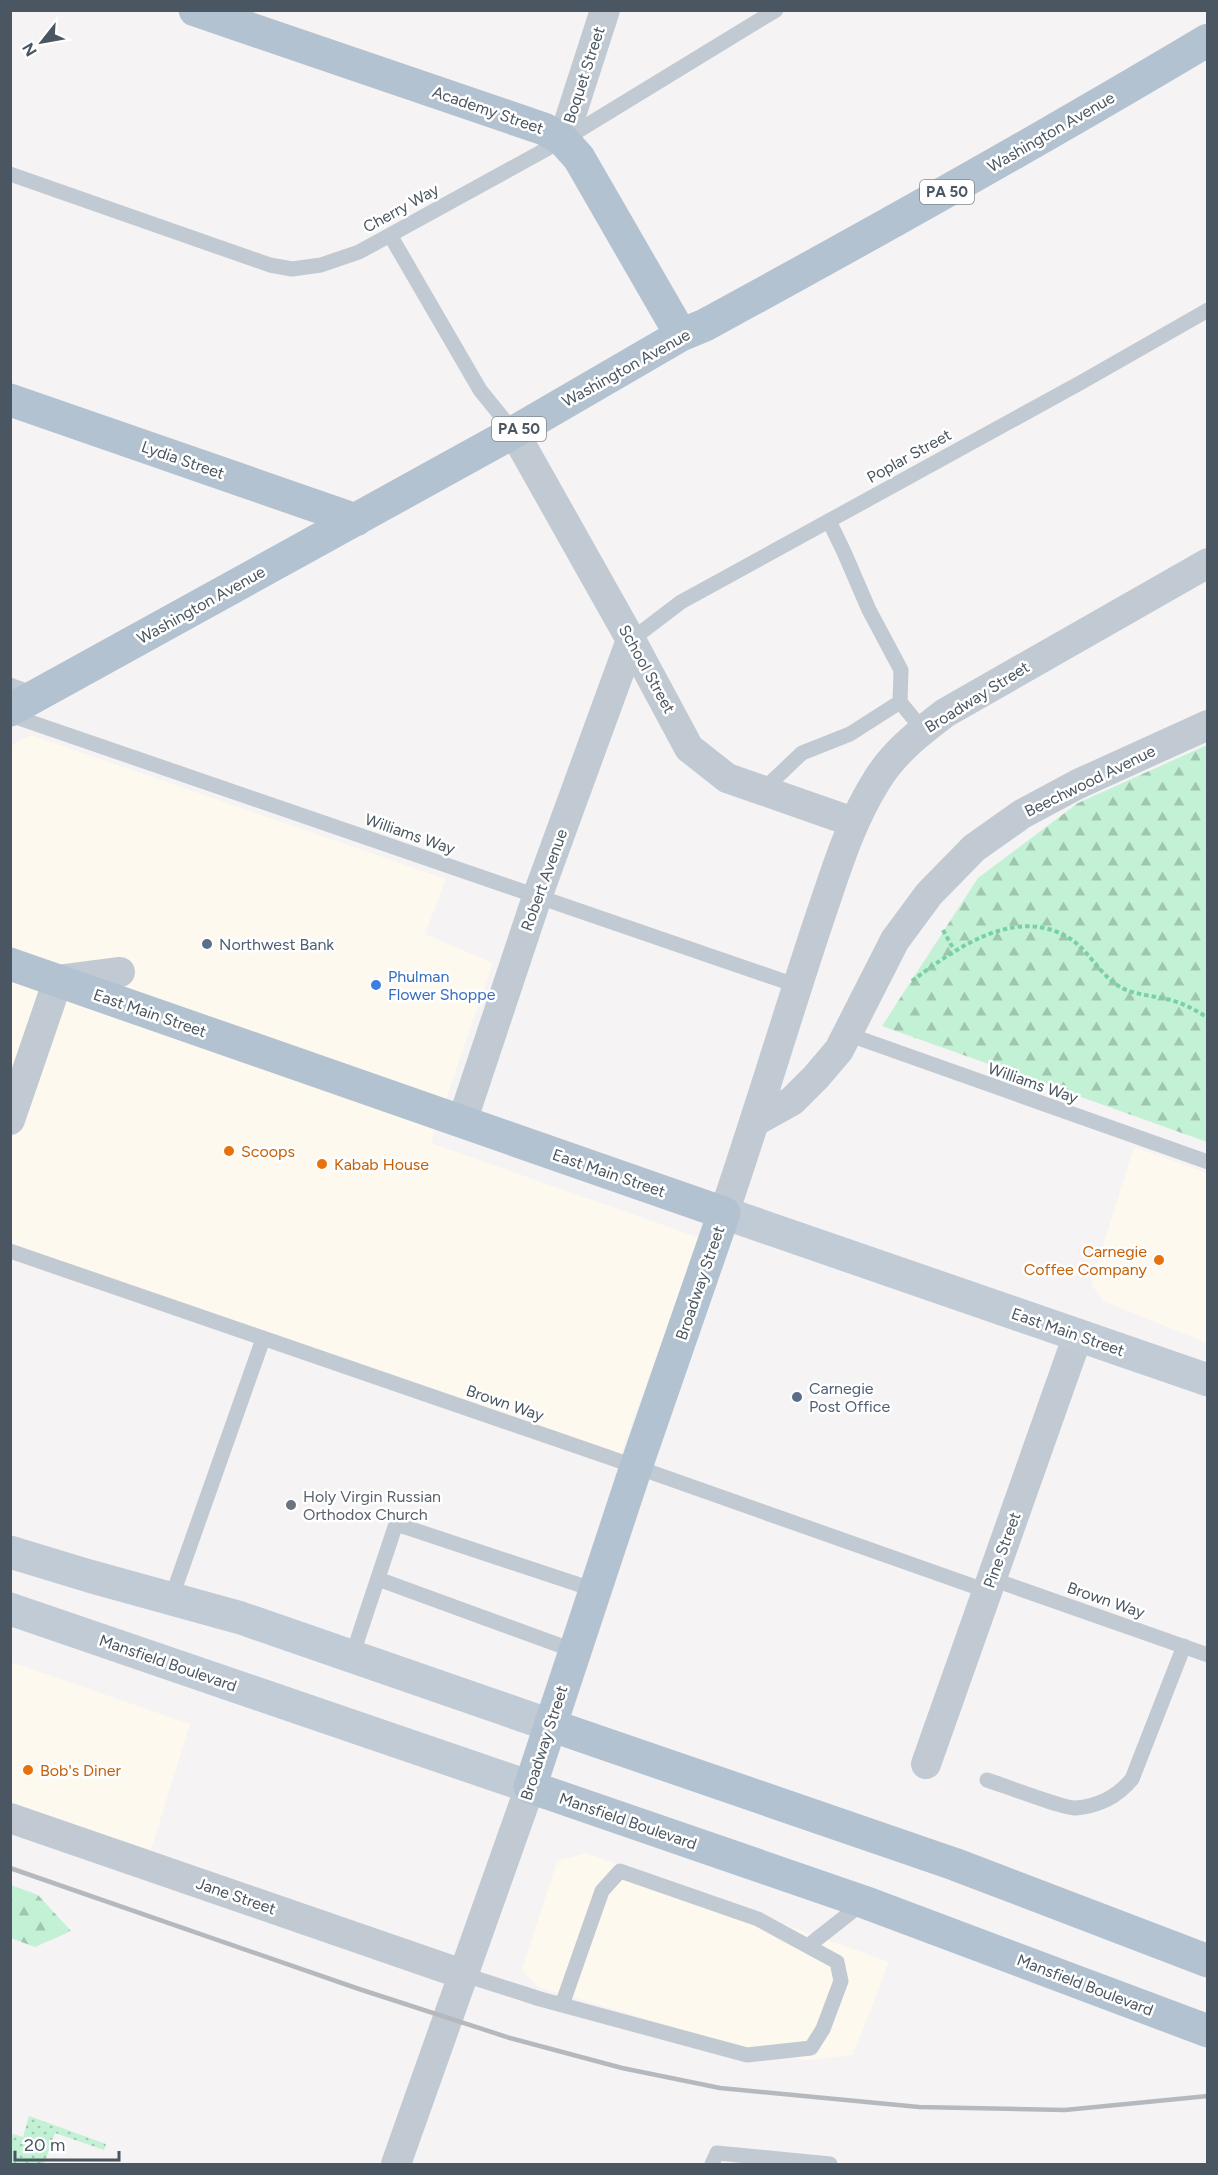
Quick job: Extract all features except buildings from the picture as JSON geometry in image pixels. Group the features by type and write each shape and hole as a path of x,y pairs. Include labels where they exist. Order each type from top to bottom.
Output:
{"main road":[{"name":"Academy Street","path":"195,10 544,129 563,140 579,158 681,335"},
{"name":"Washington Avenue","path":"19,697 356,520 681,335 705,326 889,225 1208,40"},
{"name":"Lydia Street","path":"10,400 356,520"},
{"name":"East Main Street","path":"10,964 1208,1380"},
{"name":"Broadway Street","path":"530,1787 636,1467 724,1213"},
{"path":"10,1552 241,1618 954,1864 1208,1961"},
{"name":"Mansfield Boulevard","path":"10,1609 864,1902 1208,2031"}],"street":[{"name":"Boquet Street","path":"563,140 605,10"},
{"name":"School Street","path":"514,432 689,748 727,778 853,822"},
{"name":"Broadway Street","path":"724,1213 853,822 878,778 911,739 954,708 1208,563"},
{"name":"Robert Avenue","path":"462,1122 537,897 631,640"},
{"name":"Beechwood Avenue","path":"756,1121 796,1096 839,1050 895,940 929,894 974,848 1022,814 1078,784 1208,725"},
{"path":"10,1120 58,980 120,972"},
{"name":"Pine Street","path":"926,1764 1078,1335"},
{"name":"Broadway Street","path":"396,2164 530,1787"},
{"name":"Jane Street","path":"10,1818 462,1974"}],"lane":[{"name":"Cherry Way","path":"10,174 270,265 292,269 321,265 359,252 563,140 776,10"},
{"path":"390,235 480,390 514,432"},
{"name":"Poplar Street","path":"631,640 681,602 1080,383 1208,310"},
{"path":"829,521 868,610 901,670 900,702 923,730"},
{"path":"762,790 802,753 850,734 900,702"},
{"name":"Williams Way","path":"10,715 798,986"},
{"name":"Williams Way","path":"847,1034 1208,1162"},
{"name":"Brown Way","path":"10,1251 636,1467 989,1585 1208,1655"},
{"path":"171,1599 263,1339"},
{"path":"352,1656 396,1524 595,1590"},
{"path":"378,1579 580,1653"},
{"path":"987,1780 1074,1809 1105,1801 1124,1789 1132,1779 1184,1646"},
{"path":"462,1974 562,2005 747,2055 811,2048 823,2029 841,1981 837,1962 758,1918 620,1871 602,1891 562,2005"},
{"path":"808,1946 864,1902"},
{"path":"712,2164 717,2153 830,2164"}],"path":[{"path":"938,921 954,950"},
{"path":"906,985 954,950 985,935 1026,925 1049,928 1071,939 1106,977 1124,988 1174,1001 1208,1018"}],"shaded area":[{"path":"31,735 446,879 425,934 493,963 431,1143 700,1238 618,1461 11,1250 10,746"},
{"path":"1134,1147 1207,1173 1207,1343 1103,1301 1091,1284"},
{"path":"11,1662 190,1724 151,1850 11,1803"},
{"path":"586,1853 889,1962 853,2055 806,2060 738,2046 538,1987 522,1970 557,1861"}],"green space":[{"path":"1207,745 1207,1142 882,1026 978,878 1078,803"},
{"path":"11,1885 38,1895 71,1931 35,1947 11,1938"},
{"path":"29,2116 106,2144 104,2150 55,2133 44,2164 11,2164 13,2134 23,2137"}],"railway":[{"path":"10,1868 359,1989 510,2038 622,2068 720,2088 919,2107 1065,2110 1208,2096"}],"place":[{"name":"Northwest Bank","path":"207,944"},
{"name":"Phulman Flower Shoppe","path":"376,985"},
{"name":"Scoops","path":"229,1151"},
{"name":"Kabab House","path":"322,1164"},
{"name":"Carnegie Coffee Company","path":"1159,1260"},
{"name":"Carnegie Post Office","path":"797,1397"},
{"name":"Holy Virgin Russian Orthodox Church","path":"291,1505"},
{"name":"Bob's Diner","path":"28,1770"}]}
